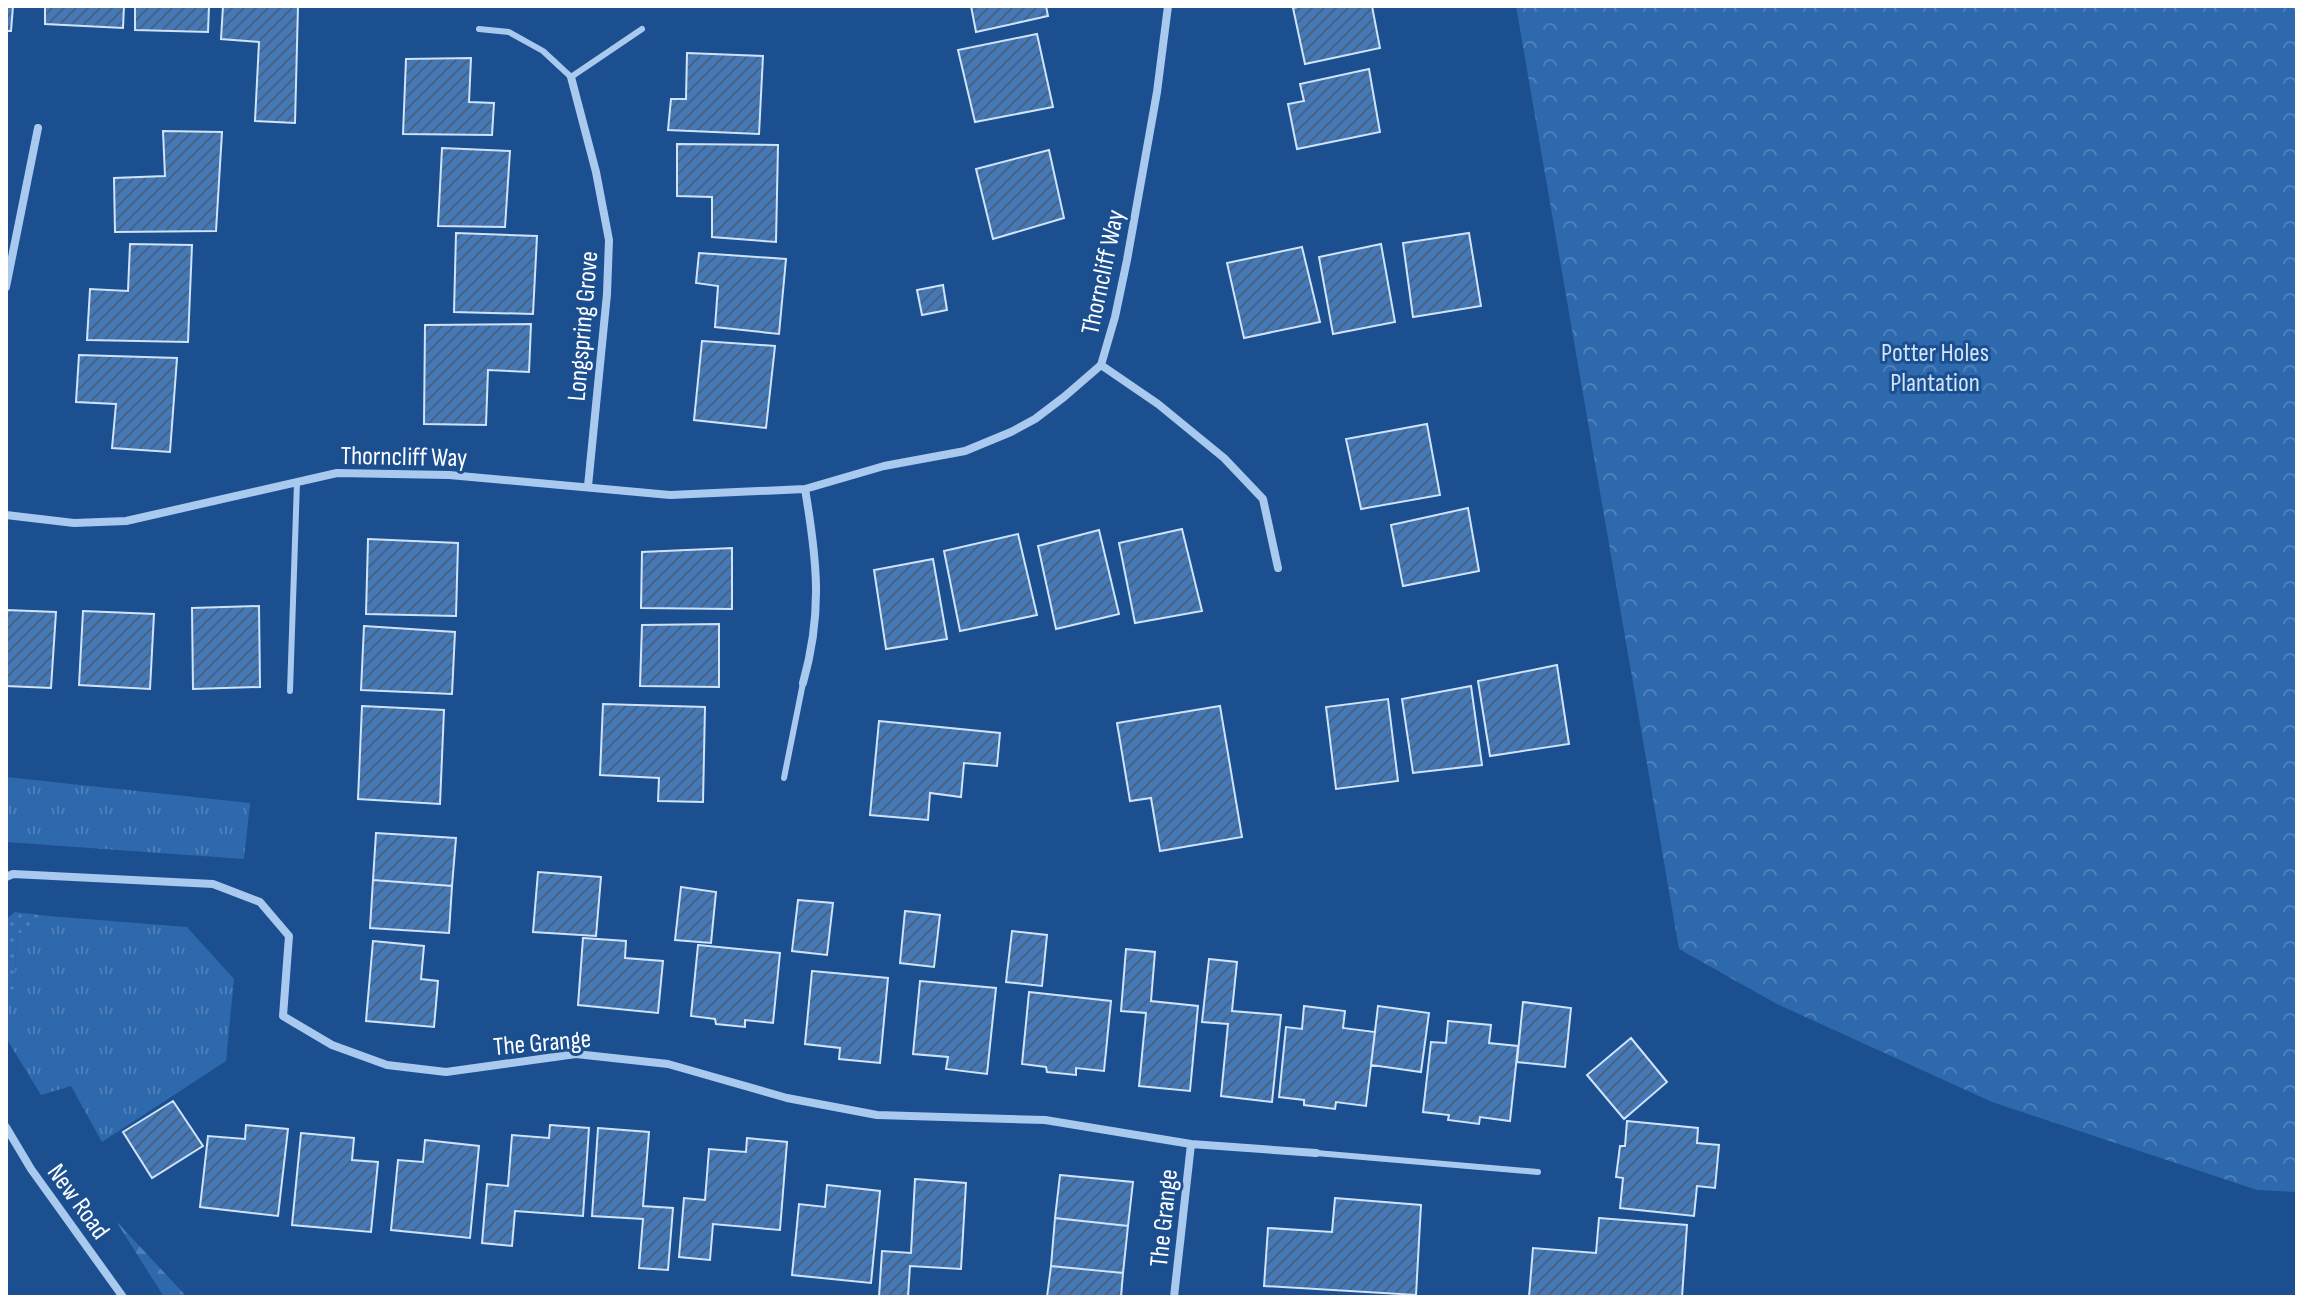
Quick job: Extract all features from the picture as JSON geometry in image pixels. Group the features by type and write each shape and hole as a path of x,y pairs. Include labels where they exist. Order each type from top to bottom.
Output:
{"street":[{"name":"Thorncliff Way","path":"6,515 74,523 126,521 337,473 449,475 670,495 805,489 884,466 965,451 999,437 1035,419 1101,365 1127,260 1157,92 1168,6"},
{"name":"Longspring Grove","path":"571,77 596,172 609,240 607,294 588,486"},
{"path":"6,287 38,128"},
{"path":"1101,365 1158,404 1224,458 1263,499 1278,568"},
{"path":"803,683 811,653 817,589 816,555 805,489"},
{"name":"The Grange","path":"6,877 13,874 213,884 260,902 289,936 283,1016 332,1045 387,1065 446,1072 576,1054 668,1064 787,1098 877,1115 1045,1120 1191,1144 1316,1153"},
{"name":"New Road","path":"6,1127 31,1169 123,1297"},
{"name":"The Grange","path":"1174,1297 1191,1144"}],"lane":[{"path":"479,29 509,32 543,51 571,77 642,29"},
{"path":"290,691 297,482"},
{"path":"784,778 803,683"},
{"path":"1316,1153 1538,1172"}],"green space":[{"name":"Potter Holes Plantation","path":"1516,6 2297,6 2297,1192 2257,1190 1992,1102 1777,1004 1679,949"},
{"path":"6,777 250,803 244,859 6,842"},
{"path":"15,912 48,916 17,935 14,989 6,994 6,919"},
{"path":"48,916 187,927 234,979 226,1061 102,1142 71,1086 41,1095 6,1038 6,994 14,989 17,935"},
{"path":"116,1221 187,1297 164,1297"}],"building":[{"path":"6,6 13,6 11,31 6,31"},
{"path":"45,6 124,6 123,28 45,24"},
{"path":"135,6 209,6 208,32 135,30"},
{"path":"223,6 298,6 295,123 255,121 259,42 221,39"},
{"path":"971,6 1046,6 1048,16 976,32"},
{"path":"1372,6 1380,48 1305,64 1293,8"},
{"path":"1037,34 1053,107 975,122 958,50"},
{"path":"687,53 763,56 759,134 668,130 671,99 686,99"},
{"path":"471,58 469,102 494,103 492,135 403,134 406,59"},
{"path":"1369,69 1380,132 1297,149 1288,104 1304,101 1300,84"},
{"path":"163,131 222,132 216,231 115,232 114,178 165,176"},
{"path":"677,144 778,145 776,242 712,237 712,197 677,196"},
{"path":"442,148 510,151 505,227 438,226"},
{"path":"1049,150 1064,218 993,239 976,169"},
{"path":"456,233 537,236 533,314 454,312"},
{"path":"1469,233 1481,306 1413,317 1403,243"},
{"path":"130,244 192,245 188,342 87,340 90,289 128,291"},
{"path":"1381,244 1395,322 1333,334 1319,257"},
{"path":"1302,247 1320,322 1244,338 1227,263"},
{"path":"699,253 786,259 779,334 715,327 718,286 696,283"},
{"path":"943,285 947,310 922,315 917,290"},
{"path":"531,324 529,372 488,370 486,425 424,424 425,325"},
{"path":"702,341 775,346 766,428 694,420"},
{"path":"79,355 177,358 170,452 112,448 116,404 76,402"},
{"path":"1427,424 1440,495 1361,509 1346,439"},
{"path":"1468,508 1479,571 1403,586 1391,525"},
{"path":"1182,529 1202,611 1135,623 1119,543"},
{"path":"1099,530 1119,614 1056,629 1038,546"},
{"path":"1018,534 1037,615 960,631 944,551"},
{"path":"368,539 458,543 456,616 366,614"},
{"path":"732,548 732,609 641,608 642,552"},
{"path":"933,559 947,639 886,649 874,570"},
{"path":"259,606 260,687 193,689 192,608"},
{"path":"6,610 56,612 51,688 6,686"},
{"path":"83,611 154,614 150,689 79,685"},
{"path":"719,624 719,687 640,686 642,625"},
{"path":"364,626 455,632 452,694 361,690"},
{"path":"1557,665 1569,744 1490,756 1478,681"},
{"path":"1471,686 1482,765 1413,773 1402,699"},
{"path":"1388,699 1398,781 1336,789 1326,707"},
{"path":"603,704 705,707 703,802 658,801 659,778 600,775"},
{"path":"362,706 444,710 440,804 358,799"},
{"path":"1220,706 1242,837 1160,851 1151,798 1130,801 1117,723"},
{"path":"879,721 1000,733 997,766 964,763 961,797 930,793 928,820 870,815"},
{"path":"376,833 456,838 452,886 373,880"},
{"path":"538,872 601,877 596,936 533,932"},
{"path":"373,880 452,886 449,933 370,928"},
{"path":"681,887 716,892 711,943 675,940"},
{"path":"798,900 833,903 827,955 792,951"},
{"path":"905,911 940,915 934,967 900,963"},
{"path":"1012,931 1047,935 1042,986 1006,982"},
{"path":"583,938 626,941 625,958 663,961 658,1013 578,1005"},
{"path":"373,941 424,946 421,979 438,981 434,1027 366,1021"},
{"path":"698,945 780,953 773,1023 745,1020 745,1027 716,1024 715,1019 691,1016"},
{"path":"1126,949 1155,952 1151,1001 1198,1006 1190,1091 1139,1086 1146,1013 1121,1011"},
{"path":"1209,959 1237,962 1232,1011 1281,1015 1272,1102 1221,1096 1228,1024 1202,1022"},
{"path":"812,971 888,978 880,1063 839,1059 840,1048 805,1044"},
{"path":"920,981 996,988 987,1074 946,1069 948,1057 913,1054"},
{"path":"1029,992 1111,1001 1104,1071 1076,1068 1076,1075 1047,1072 1046,1067 1022,1064"},
{"path":"1523,1002 1571,1008 1565,1067 1517,1062"},
{"path":"1304,1006 1345,1011 1343,1028 1375,1032 1366,1106 1336,1102 1335,1109 1304,1105 1304,1100 1279,1097 1286,1027 1302,1029"},
{"path":"1378,1006 1429,1013 1421,1072 1371,1065"},
{"path":"1448,1021 1491,1025 1489,1043 1518,1046 1510,1121 1480,1117 1479,1124 1448,1120 1449,1115 1423,1112 1431,1042 1446,1043"},
{"path":"1631,1038 1667,1082 1624,1119 1587,1075"},
{"path":"173,1101 203,1146 152,1178 123,1132"},
{"path":"1627,1121 1698,1128 1697,1143 1719,1145 1715,1188 1697,1186 1694,1216 1620,1208 1623,1178 1616,1177 1620,1146 1625,1146"},
{"path":"246,1125 288,1129 278,1216 200,1207 208,1136 245,1139"},
{"path":"550,1125 589,1128 583,1216 515,1211 512,1246 482,1243 487,1184 508,1186 512,1135 549,1138"},
{"path":"598,1128 649,1132 643,1206 673,1208 668,1270 639,1268 643,1219 592,1216"},
{"path":"301,1133 354,1138 352,1160 378,1162 371,1232 292,1225"},
{"path":"747,1138 787,1142 780,1230 713,1224 710,1260 679,1257 684,1198 705,1200 709,1149 746,1152"},
{"path":"425,1140 479,1146 470,1238 391,1230 398,1160 423,1162"},
{"path":"1060,1175 1133,1182 1128,1226 1055,1218"},
{"path":"915,1179 966,1183 961,1269 910,1266 908,1297 879,1297 882,1251 911,1253"},
{"path":"827,1185 880,1191 871,1283 792,1275 799,1204 825,1207"},
{"path":"1335,1198 1421,1205 1416,1295 1264,1286 1268,1228 1332,1232"},
{"path":"1055,1218 1128,1226 1123,1273 1051,1266"},
{"path":"1599,1218 1687,1225 1682,1297 1529,1297 1533,1248 1596,1253"},
{"path":"1051,1266 1123,1273 1121,1297 1047,1297"}]}
